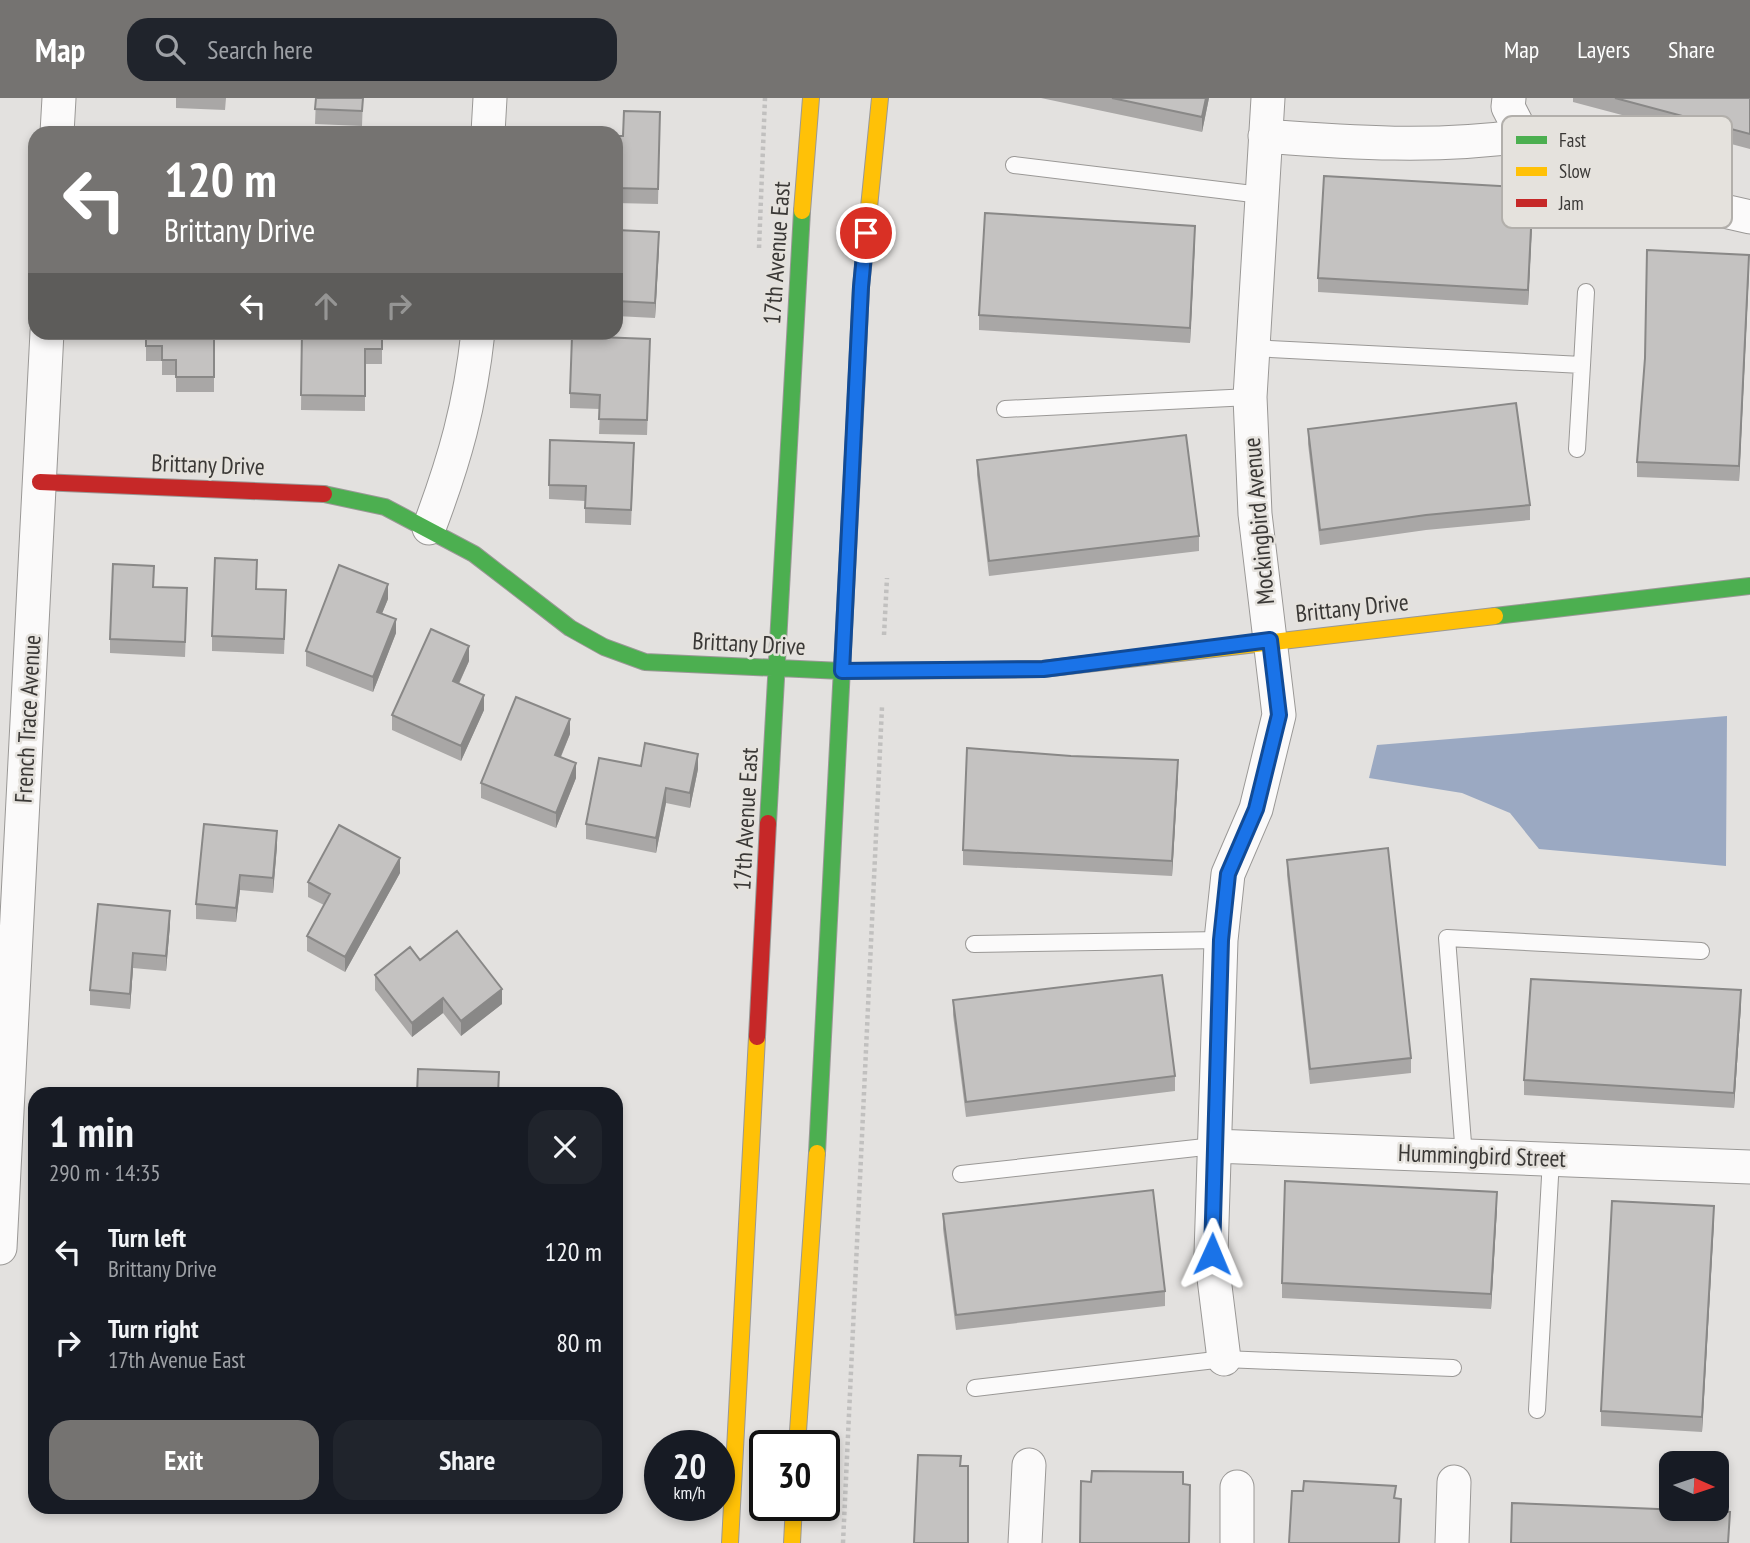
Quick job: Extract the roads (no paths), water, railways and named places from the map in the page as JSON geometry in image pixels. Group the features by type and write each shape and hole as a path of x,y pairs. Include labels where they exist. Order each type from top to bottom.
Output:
{"street":[{"path":"57,126 59,98"},
{"path":"488,126 489,98"},
{"name":"17th Avenue East","path":"730,1543 798,262 811,98"},
{"path":"798,1430 823,1067 861,287 880,98"},
{"name":"Mockingbird Avenue","path":"1224,1359 1212,1254 1221,940 1228,874 1256,809 1279,715 1255,514 1250,397 1268,98"},
{"path":"1509,98 1508,107 1513,116"},
{"path":"1265,136 1404,145 1444,145 1502,138"},
{"path":"1732,213 1750,217"},
{"name":"French Trace Avenue","path":"0,1248 15,1106 47,340"},
{"path":"429,528 457,454 472,391 477,340"},
{"name":"Brittany Drive","path":"40,482 341,496 385,507 474,554 570,628 604,647 645,662 842,671 1043,669 1270,640 1750,586"},
{"name":"Hummingbird Street","path":"1214,1146 1750,1167"},
{"path":"1025,1543 1028,1465"},
{"path":"1452,1543 1454,1482"},
{"path":"1237,1487 1237,1543"},
{"path":"792,1543 793,1521"}],"lane":[{"path":"1014,165 1261,195"},
{"path":"1577,449 1586,292"},
{"path":"1252,348 1582,365"},
{"path":"1005,409 1250,397"},
{"path":"1464,1156 1447,938 1701,951"},
{"path":"974,944 1221,940"},
{"path":"961,1174 1214,1146"},
{"path":"1537,1410 1550,1159"},
{"path":"975,1388 1224,1359 1453,1368"}],"water":[{"path":"1727,716 1726,866 1539,849 1510,813 1462,793 1369,778 1377,745"}]}
